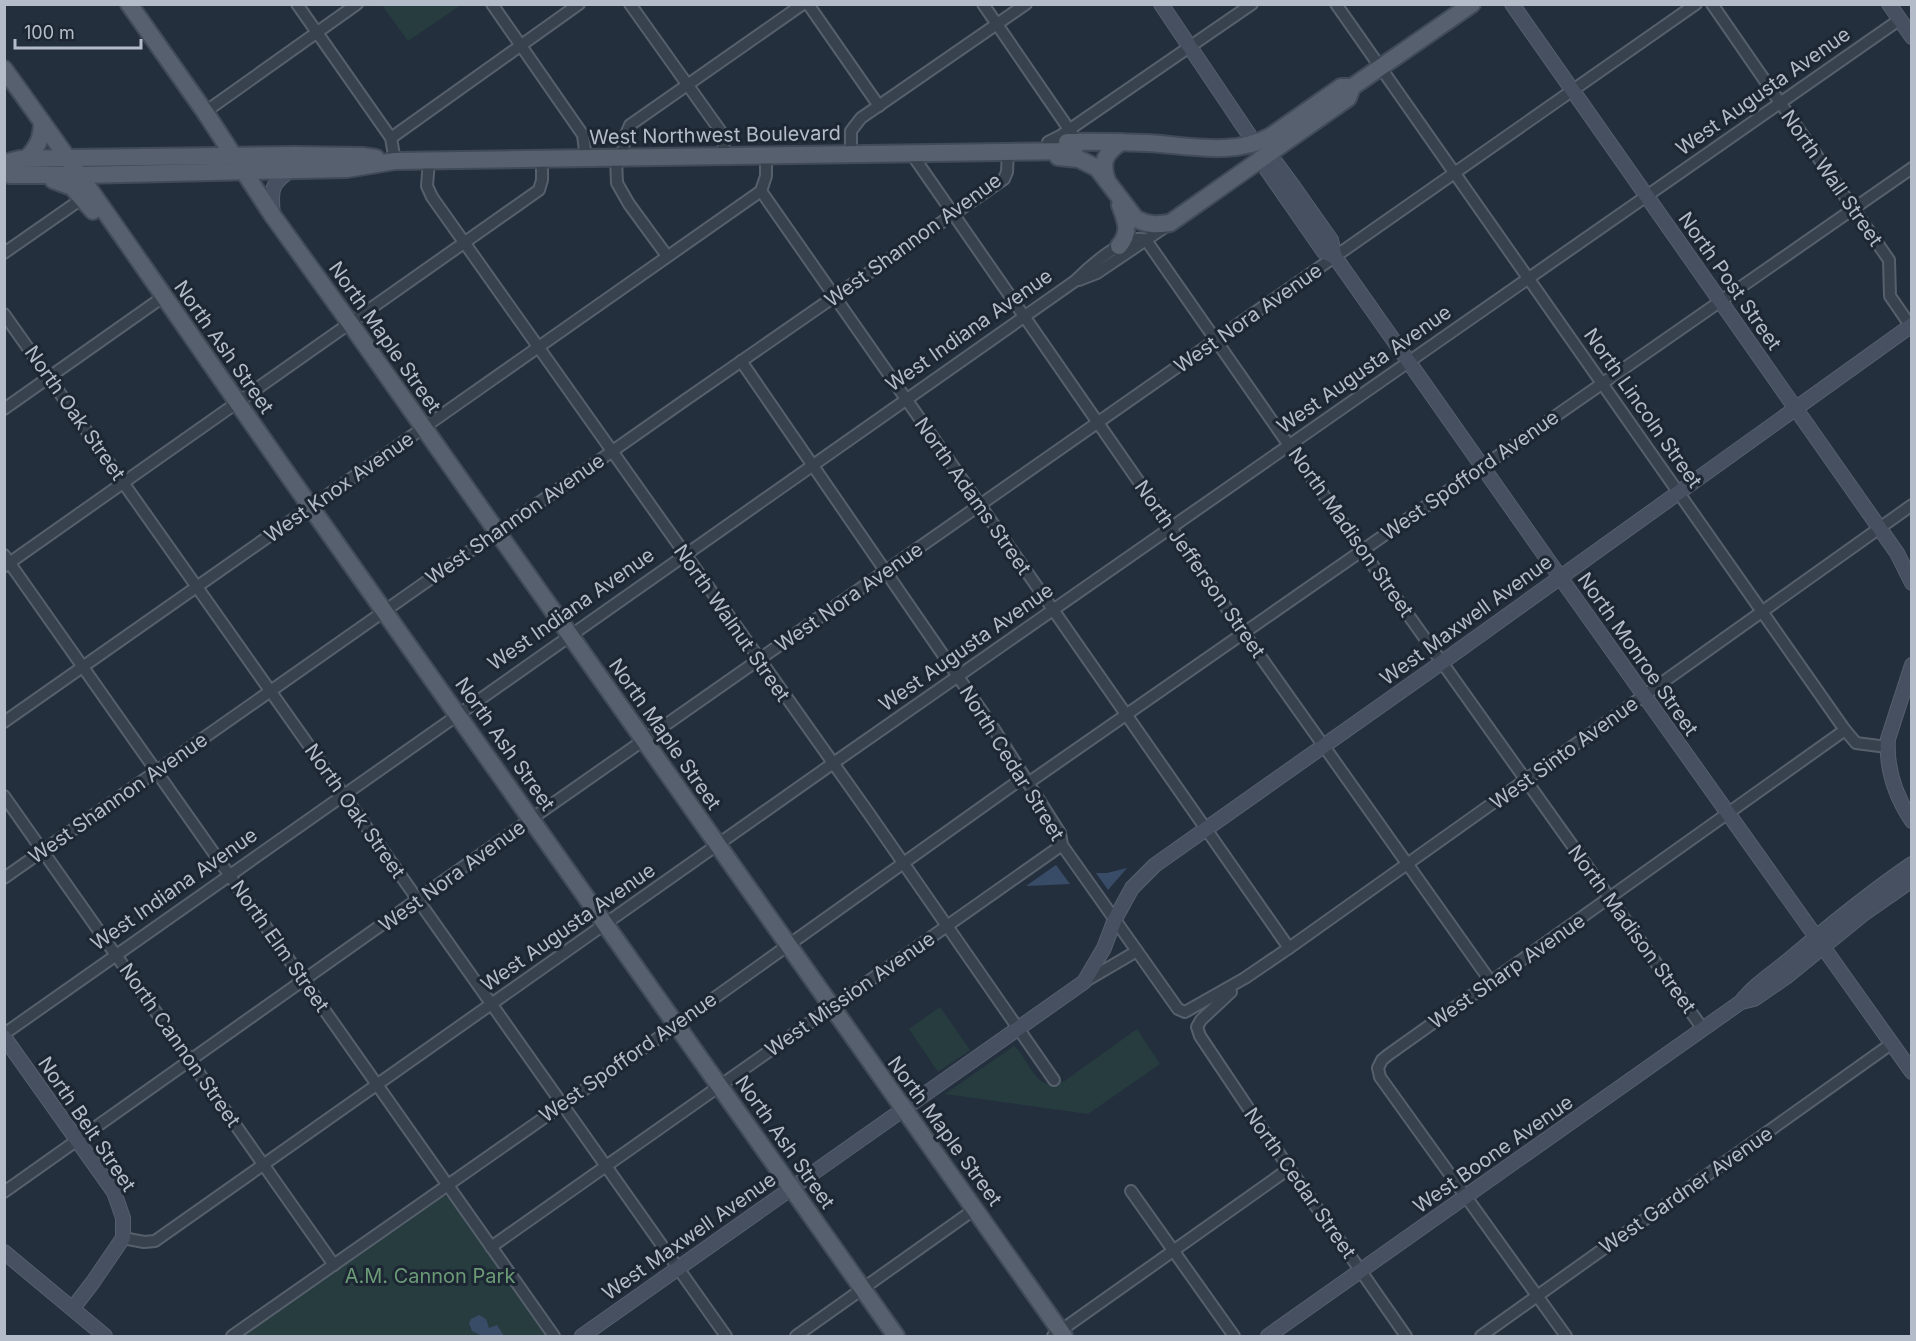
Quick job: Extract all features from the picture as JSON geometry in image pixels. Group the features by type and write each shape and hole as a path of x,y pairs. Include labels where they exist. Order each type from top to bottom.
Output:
{"main road":[{"name":"West Indiana Avenue","path":"1170,223 1260,150 1348,98 1352,87 1472,4"},
{"name":"North Maple Street","path":"132,6 273,216 975,1209 1059,1335"},
{"name":"North Ash Street","path":"4,69 81,175 113,225 310,507 896,1336"},
{"path":"26,159 36,150 42,137 42,122"},
{"path":"1046,152 1071,151 1076,146 1074,135 1114,142 1260,150"},
{"path":"1114,142 1103,167 1128,228 1119,246"},
{"name":"West Northwest Boulevard","path":"395,161 723,157 1008,150 1046,152 1073,158 1097,168 1138,220 1155,226 1170,223"},
{"path":"4,163 26,159 232,156 362,156 395,161"},
{"path":"4,173 10,175 81,175 347,169 395,161"},
{"path":"38,175 72,187 98,218 113,225"}],"street":[{"path":"297,4 391,138 395,161"},
{"path":"205,112 357,4"},
{"path":"492,4 583,135 586,158"},
{"path":"391,138 579,4"},
{"path":"630,4 724,136 723,157"},
{"path":"667,256 629,204 617,183 624,139 630,125 686,85 805,4 879,106"},
{"path":"983,4 1074,135 1252,4"},
{"path":"851,154 851,131 861,118 1026,4"},
{"name":"North Monroe Street","path":"1161,4 1260,150 1267,170 1324,252 1335,257 1911,1072"},
{"name":"North Lincoln Street","path":"1336,4 1845,730 1856,743 1887,747"},
{"name":"North Post Street","path":"1512,4 1897,553 1911,583"},
{"name":"West Nora Avenue","path":"4,1192 531,819 1696,4"},
{"name":"North Wall Street","path":"1712,4 1889,260 1890,296 1911,326"},
{"path":"1889,4 1911,37"},
{"name":"West Augusta Avenue","path":"123,1238 144,1242 155,1241 832,764 1899,20"},
{"name":"West Shannon Avenue","path":"4,878 1004,179 1007,172 1008,150"},
{"name":"North Jefferson Street","path":"911,153 1243,632 1491,982"},
{"path":"761,192 766,176 766,155"},
{"name":"North Walnut Street","path":"429,160 428,190 903,862 1054,1080"},
{"path":"6,562 538,190 542,180 542,160"},
{"name":"West Spofford Avenue","path":"232,1336 903,862 1125,715 1911,168"},
{"path":"273,216 272,189 280,178 292,170"},
{"name":"West Knox Avenue","path":"4,722 761,192"},
{"name":"North Adams Street","path":"761,192 1289,948"},
{"path":"4,253 83,198"},
{"name":"West Indiana Avenue","path":"1075,281 1097,273 1170,223"},
{"name":"West Indiana Avenue","path":"4,1035 1075,281 1091,265 1119,246 1140,238 1146,240"},
{"name":"North Madison Street","path":"1146,240 1441,663 1703,1029"},
{"path":"4,409 163,297"},
{"name":"North Oak Street","path":"4,314 726,1336"},
{"name":"West Maxwell Avenue","path":"1084,982 1104,948 1115,919 1132,888 1155,865 1911,326"},
{"name":"North Cedar Street","path":"741,361 958,677 1061,836 1062,844 1178,1009 1185,1012"},
{"name":"West Sinto Avenue","path":"1185,1012 1245,978 1289,948 1911,505"},
{"name":"North Elm Street","path":"6,562 83,666 554,1336"},
{"path":"1911,665 1887,740 1893,784 1901,805 1911,821"},
{"name":"West Sharp Avenue","path":"1466,1196 1380,1077 1377,1068 1382,1060 1845,730"},
{"name":"North Cannon Street","path":"4,796 192,1060 334,1265"},
{"name":"West Mission Avenue","path":"491,1247 1062,844"},
{"name":"West Boone Avenue","path":"1268,1336 1740,1002 1754,999 1876,888 1911,864"},
{"name":"West Boone Avenue","path":"1819,942 1911,880"},
{"name":"West Maxwell Avenue","path":"582,1336 1017,1028 1084,982 1137,951"},
{"name":"West Sinto Avenue","path":"1197,1027 1201,1020 1245,978"},
{"name":"North Cedar Street","path":"1197,1027 1200,1036 1406,1336"},
{"name":"North Belt Street","path":"4,1035 114,1192 123,1218 123,1238"},
{"name":"West Gardner Avenue","path":"1481,1336 1892,1044"},
{"path":"1059,1335 1290,1168"},
{"path":"1131,1191 1234,1336"},
{"path":"1466,1196 1566,1336"},
{"path":"796,1336 975,1209"},
{"path":"73,1308 123,1238"},
{"path":"4,1252 105,1336"}],"green space":[{"path":"382,5 461,5 408,41"},
{"path":"940,1007 970,1050 938,1072 909,1029"},
{"path":"1137,1029 1160,1064 1088,1114 945,1094 1014,1046 1039,1080 1053,1084 1063,1082"},
{"name":"A.M. Cannon Park","path":"441,1195 448,1197 546,1336 240,1336"}],"water":[{"path":"1056,865 1070,884 1026,886"},
{"path":"1127,868 1108,890 1096,873 1107,873"},
{"path":"479,1315 486,1319 489,1328 497,1325 504,1336 482,1336 472,1331 469,1323 471,1319"}]}
